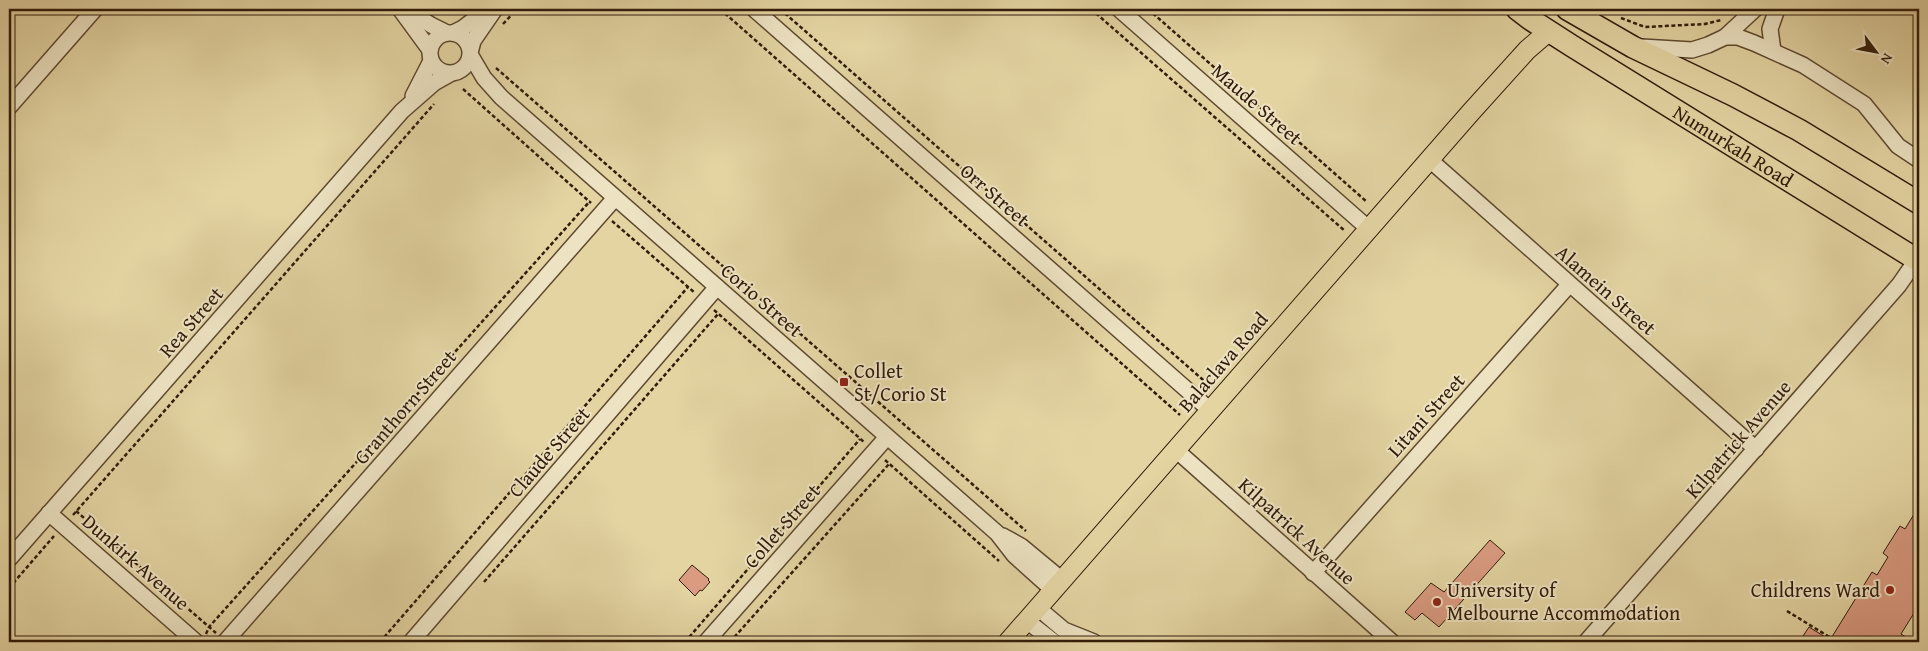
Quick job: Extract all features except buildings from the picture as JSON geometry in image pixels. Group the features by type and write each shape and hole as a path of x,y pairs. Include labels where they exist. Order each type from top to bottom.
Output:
{"highway":[{"name":"Numurkah Road","path":"1517,9 1549,31 1918,260"},
{"name":"Numurkah Road","path":"1567,9 1633,47 1792,126 1919,203"},
{"path":"1549,31 1567,9"}],"main road":[{"name":"Balaclava Road","path":"1008,642 1471,112 1527,50 1549,31"}],"street":[{"path":"9,107 95,9"},
{"path":"400,9 439,70 453,74 466,67 473,41 495,9"},
{"path":"406,9 431,25 465,38 471,53"},
{"path":"431,56 436,39 463,28 488,9"},
{"name":"Orr Street","path":"754,9 1210,411"},
{"name":"Maude Street","path":"1119,9 1369,229"},
{"path":"1633,47 1692,50 1725,37 1755,9"},
{"path":"1773,51 1770,29 1777,9"},
{"path":"1725,37 1738,37 1773,51 1803,66 1864,104 1898,146 1919,160"},
{"name":"Corio Street","path":"471,53 484,78 500,97 998,533 1014,555 1058,586"},
{"name":"Rea Street","path":"9,559 402,111 420,86 431,56"},
{"name":"Rea Street","path":"402,111 434,82 453,74"},
{"name":"Corio Street","path":"453,74 500,97"},
{"name":"Alamein Street","path":"1430,160 1756,449"},
{"name":"Granthorn Street","path":"225,642 615,198"},
{"name":"Kilpatrick Avenue","path":"1586,642 1903,281 1918,260"},
{"name":"Litani Street","path":"1313,573 1569,285"},
{"name":"Claude Street","path":"411,642 717,287"},
{"name":"Collet Street","path":"706,642 888,437"},
{"name":"Kilpatrick Avenue","path":"1176,450 1392,642"},
{"name":"Dunkirk Avenue","path":"49,513 201,639"},
{"path":"1033,614 1054,642"},
{"path":"1033,614 1064,630 1094,642"}],"path":[{"path":"500,28 517,9"},
{"path":"720,9 1180,415"},
{"path":"780,9 1210,386"},
{"path":"1092,9 1345,231"},
{"path":"1148,9 1367,202"},
{"path":"1613,16 1645,27 1705,24 1716,22 1735,14 1743,20"},
{"path":"495,67 1031,536"},
{"path":"463,89 1004,566"},
{"path":"9,588 439,98"},
{"path":"201,639 209,627 590,201"},
{"path":"380,642 688,287"},
{"path":"483,582 718,314"},
{"path":"685,642 860,439"},
{"path":"730,642 889,464"},
{"path":"76,511 225,642"},
{"path":"1787,611 1831,638"}],"place":[{"name":"Collet St/Corio St","path":"844,382"},
{"name":"Childrens Ward","path":"1890,590"},
{"name":"University of Melbourne Accommodation","path":"1437,602"}]}
